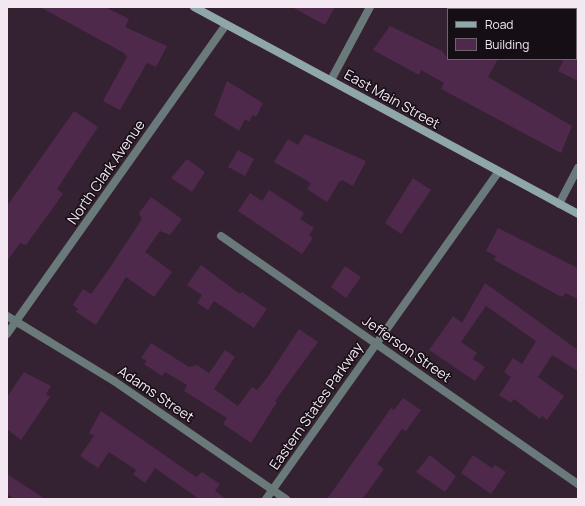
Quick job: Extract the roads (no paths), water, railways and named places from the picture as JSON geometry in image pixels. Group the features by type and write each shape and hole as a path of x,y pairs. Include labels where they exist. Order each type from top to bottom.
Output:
{"street":[{"name":"East Main Street","path":"194,7 578,214"},
{"path":"331,80 370,7"},
{"name":"North Clark Avenue","path":"7,334 226,25"},
{"path":"559,204 578,168"},
{"name":"Eastern States Parkway","path":"266,499 498,172"},
{"name":"Jefferson Street","path":"221,236 578,484"},
{"name":"Adams Street","path":"7,316 114,381 286,499"}]}
